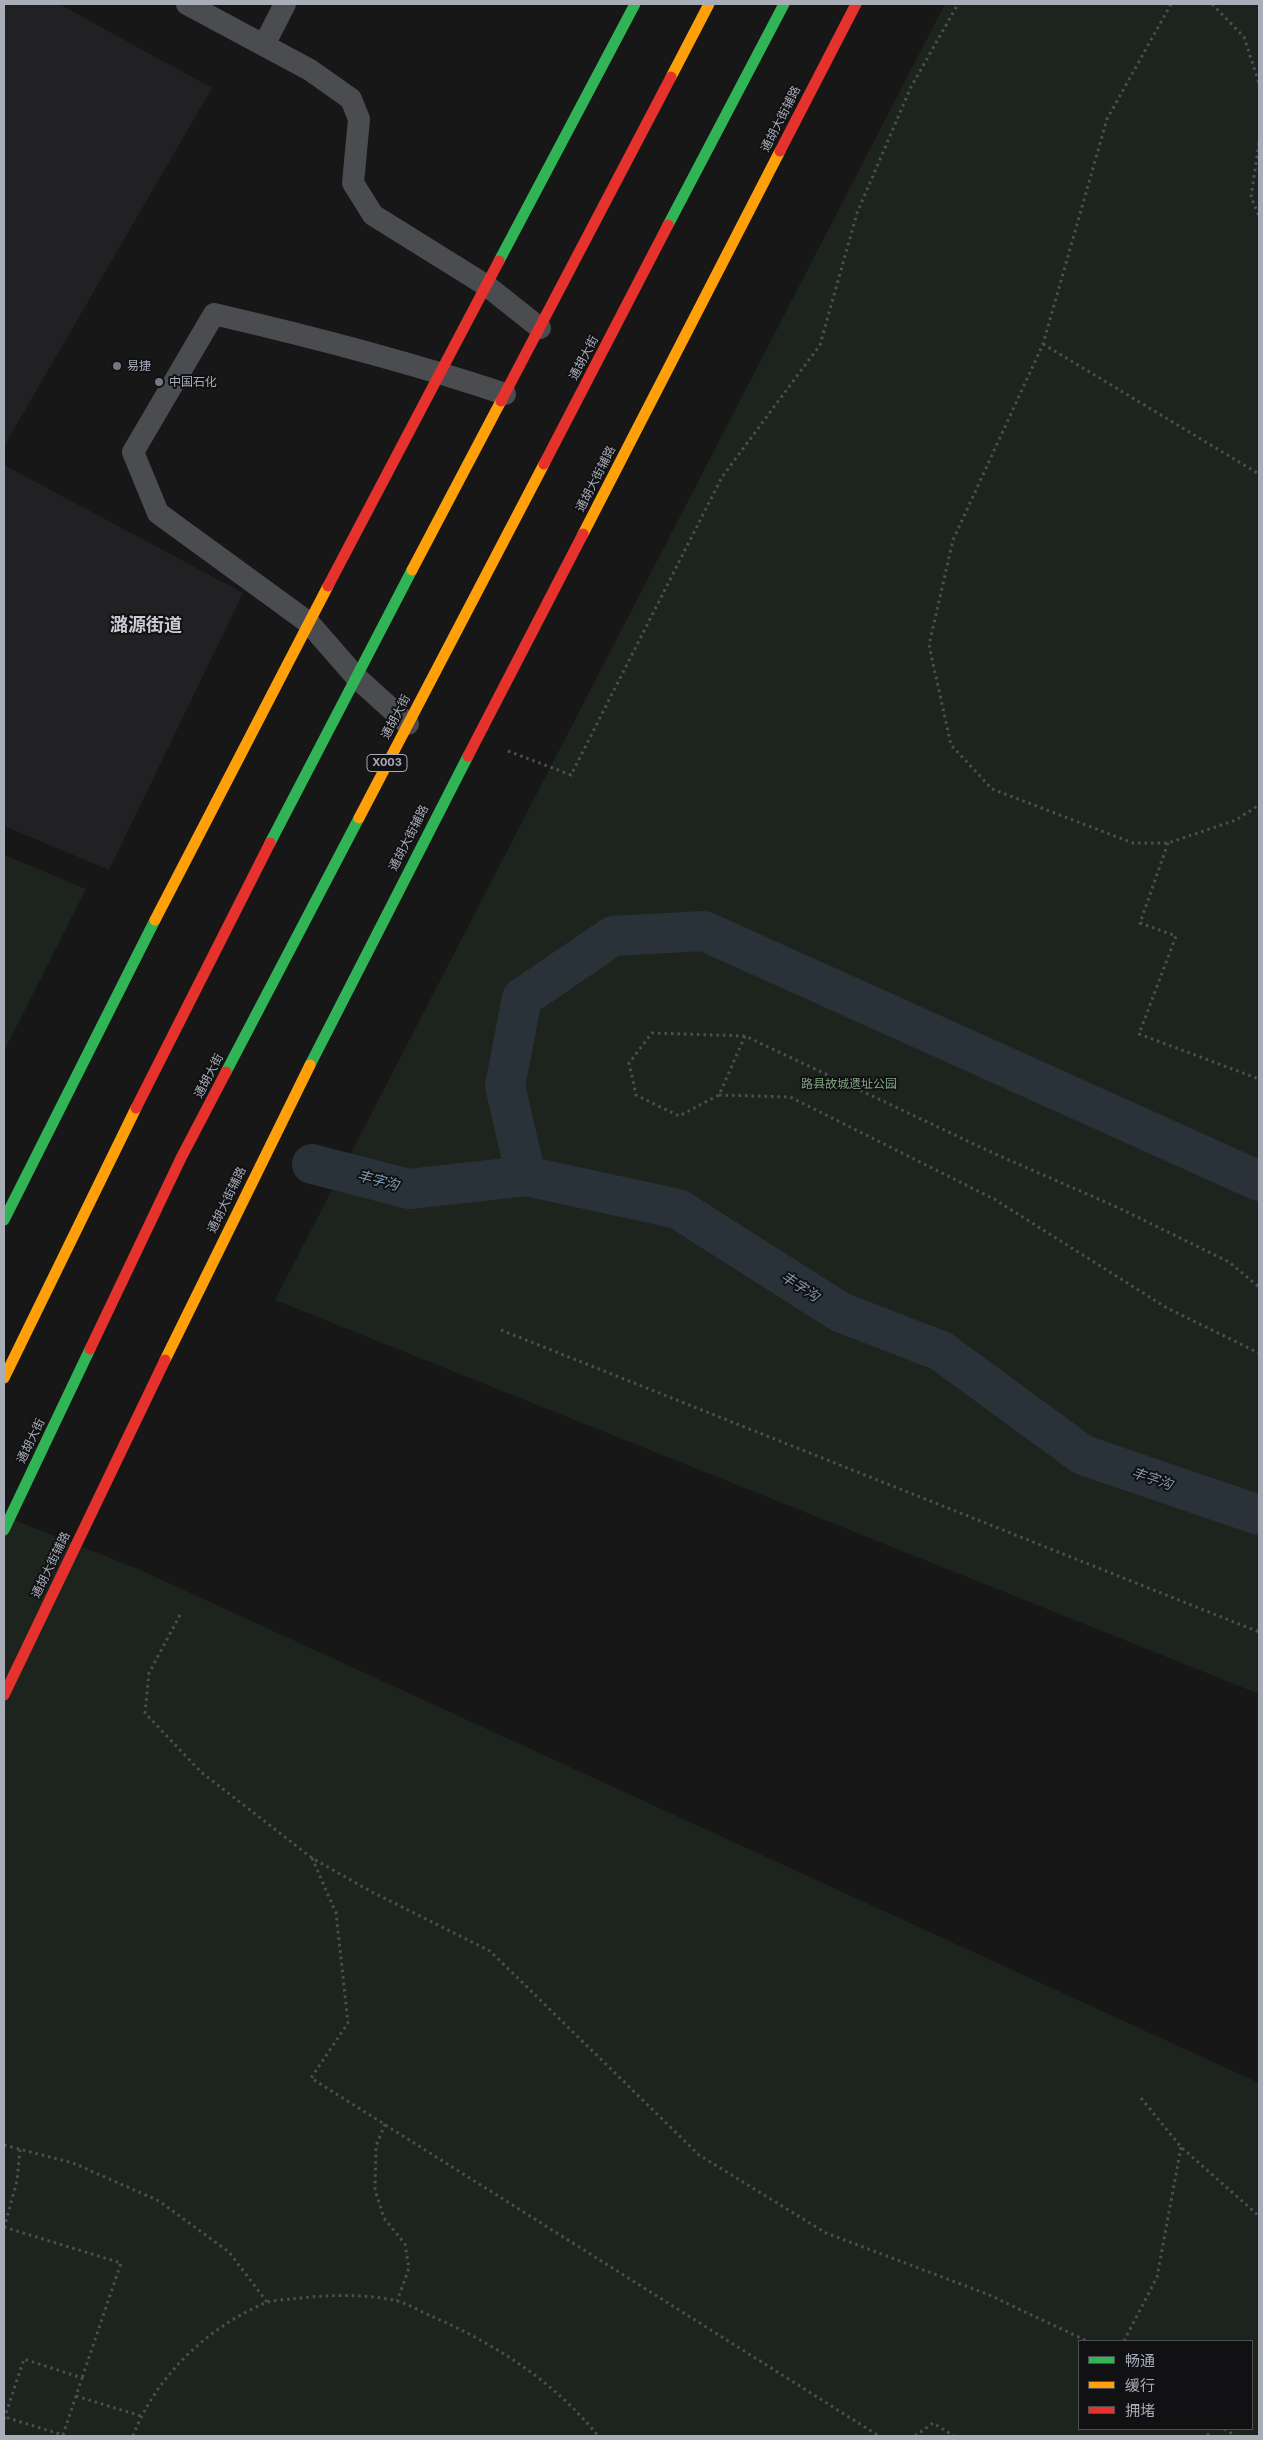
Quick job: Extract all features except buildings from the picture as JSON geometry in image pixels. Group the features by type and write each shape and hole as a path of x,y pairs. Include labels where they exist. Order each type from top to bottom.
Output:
{"street":[{"path":"4,1220 58,1109 309,622 635,4"},
{"path":"4,1378 185,1007 709,4"},
{"name":"通胡大街","path":"4,1530 182,1158 784,4"},
{"name":"通胡大街辅路","path":"4,1694 236,1213 444,799 477,739 856,4"}],"lane":[{"path":"187,4 310,70 351,98 359,119 353,183 373,215 487,286 540,328"},
{"path":"264,45 285,4"},
{"path":"408,724 357,678 309,622 158,513 133,452 214,314 309,336 441,372 505,394"}],"path":[{"path":"477,739 571,775 722,477 820,345 857,213 911,87 958,4"},
{"path":"1171,4 1107,119 1043,344 953,540 930,645 951,745 992,789 1133,843 1168,843 1236,820 1259,805"},
{"path":"1212,4 1244,37 1259,83"},
{"path":"1259,143 1250,197 1259,216"},
{"path":"1043,344 1259,474"},
{"path":"1168,843 1140,924 1176,936 1139,1034 1259,1079"},
{"path":"1259,1287 1229,1262 1128,1212 992,1153 746,1036 652,1033 629,1063 636,1095 679,1116 719,1095 790,1097 994,1199 1167,1308 1259,1352"},
{"path":"719,1095 746,1036"},
{"path":"501,1330 1259,1632"},
{"path":"180,1615 149,1673 145,1713 201,1772 312,1858 370,1892 490,1951 699,2155 826,2233 987,2294 1086,2340"},
{"path":"312,1858 336,1913 348,2023 312,2078 879,2436"},
{"path":"1141,2098 1182,2147 1259,2216"},
{"path":"385,2124 376,2146 375,2190 384,2218 405,2244 409,2268 397,2301"},
{"path":"4,2145 73,2163 159,2201 229,2252 267,2302"},
{"path":"1125,2340 1157,2277 1182,2147"},
{"path":"20,2149 17,2181 4,2228 121,2263 63,2435 4,2418 24,2360 82,2378"},
{"path":"133,2436 140,2416 178,2364 213,2332 267,2302 331,2295 397,2301 454,2326 518,2361 583,2417 598,2436"},
{"path":"76,2396 140,2416"},
{"path":"915,2436 933,2423 954,2436"}],"shaded area":[{"path":"4,4 59,4 212,88 4,446"},
{"path":"4,465 243,593 109,870 4,826"}],"green space":[{"name":"路县故城遗址公园","path":"945,4 1259,4 1259,1694 275,1300"},
{"path":"4,855 86,889 4,1051"},
{"path":"4,1516 138,1569 1259,2083 1259,2436 4,2436"}],"waterway":[{"path":"526,1176 505,1086 522,998 613,936 704,931 1259,1181"},
{"name":"丰字沟","path":"312,1164 409,1189 526,1176 678,1209 840,1312 941,1351 1083,1455 1259,1515"}],"traffic: fast":[{"path":"499,261 635,4"},
{"path":"668,225 784,4"},
{"path":"270,843 412,570"},
{"path":"310,1065 468,756"},
{"path":"226,1072 359,818"},
{"path":"4,1220 155,920"},
{"path":"4,1530 90,1349"}],"traffic: slow":[{"path":"671,77 709,4"},
{"path":"583,534 780,151"},
{"path":"412,570 501,401"},
{"path":"359,818 544,464"},
{"path":"155,920 328,586"},
{"path":"165,1360 310,1065"},
{"path":"4,1378 136,1108"}],"traffic: jam":[{"path":"780,151 856,4"},
{"path":"501,401 671,77"},
{"path":"544,464 668,225"},
{"path":"328,586 499,261"},
{"path":"468,756 583,534"},
{"path":"136,1108 270,843"},
{"path":"90,1349 181,1158 226,1072"},
{"path":"4,1695 165,1360"}],"place":[{"name":"易捷","path":"117,366"},
{"name":"中国石化","path":"159,382"}],"district":[{"name":"潞源街道","path":"146,626"}]}
